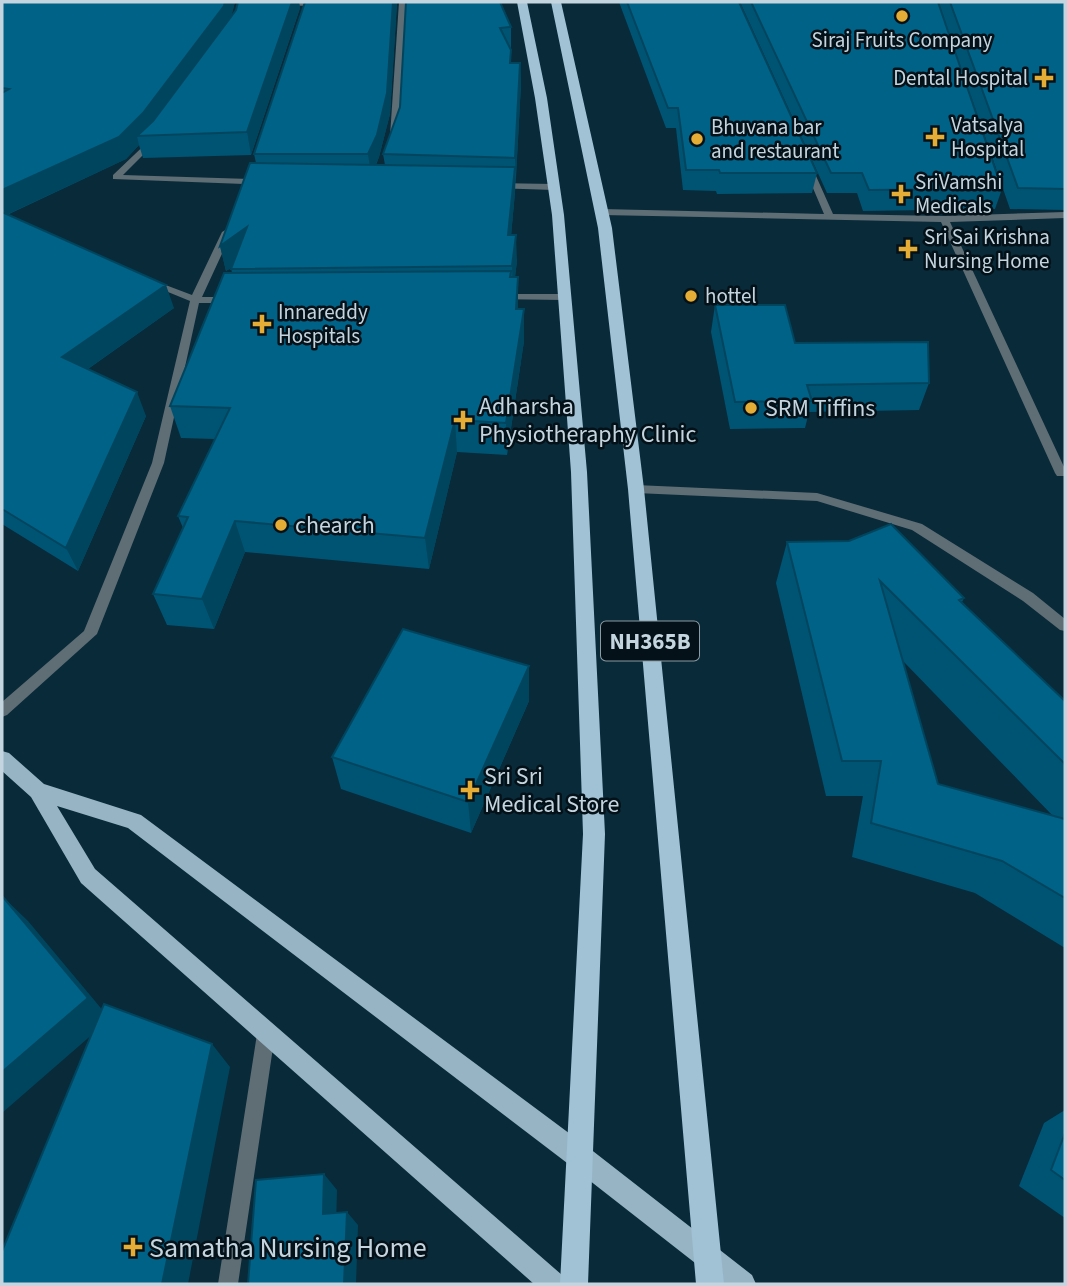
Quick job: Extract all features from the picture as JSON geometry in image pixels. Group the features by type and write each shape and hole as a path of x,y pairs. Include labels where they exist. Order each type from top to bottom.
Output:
{"highway":[{"name":"NH365B","path":"522,2 541,98 554,187 564,297 579,472 594,834 574,1284"},
{"name":"NH365B","path":"556,2 602,212 636,489 710,1284"}],"main road":[{"path":"2,759 38,791 88,876 553,1284"},
{"path":"38,791 134,821 580,1157 743,1284"}],"street":[{"path":"257,2 318,2"},
{"path":"389,151 396,130 403,2"},
{"path":"303,17 307,4"},
{"path":"162,128 116,177 264,182"},
{"path":"802,153 830,217"},
{"path":"239,206 254,169"},
{"path":"485,185 554,187"},
{"path":"1000,204 1004,217"},
{"path":"602,212 944,219 1065,215"},
{"path":"2,711 90,634 159,463 195,300 234,218"},
{"path":"944,219 1061,473"},
{"path":"134,277 195,300 250,300"},
{"path":"496,297 564,297"},
{"path":"636,489 817,497 917,527 1028,597 1065,626"},
{"path":"228,1284 266,1034"}],"building":[{"path":"2,2 225,2 143,113 119,137 2,190 2,93 9,89 2,88"},
{"path":"238,2 292,2 247,132 137,136 153,121 236,10"},
{"path":"305,2 393,2 387,93 377,135 368,154 254,154"},
{"path":"406,2 500,2 511,27 500,28 511,50 510,63 520,63 515,158 383,154 400,107"},
{"path":"627,2 739,2 817,173 720,173 719,170 686,170 678,108 668,108"},
{"path":"751,2 938,2 1002,189 869,190 862,173 831,173"},
{"path":"950,2 1065,2 1065,189 1018,188"},
{"path":"250,163 515,167 508,235 516,235 512,266 231,269 247,227 220,246"},
{"path":"2,212 166,285 62,357 137,392 66,548 2,509"},
{"path":"511,271 510,277 518,277 516,309 524,309 506,423 455,420 425,538 235,521 202,599 153,594 188,517 178,516 230,408 170,406 224,273"},
{"path":"715,305 785,305 795,343 928,342 929,383 807,385 812,401 735,402"},
{"path":"891,524 964,598 959,600 1065,701 1065,764 880,581 938,784 1065,819 1065,898 1002,861 871,823 881,761 842,761 787,542 849,541"},
{"path":"403,629 529,666 468,802 332,757"},
{"path":"2,898 88,998 2,1072"},
{"path":"104,1004 212,1044 162,1284 2,1284 2,1251"},
{"path":"1065,1133 1065,1180 1051,1170"},
{"path":"324,1174 323,1214 347,1212 344,1284 248,1284 256,1180"}],"place":[{"name":"Siraj Fruits Company","path":"902,16"},
{"name":"Dental Hospital","path":"1044,78"},
{"name":"Vatsalya Hospital","path":"935,137"},
{"name":"Bhuvana bar and restaurant","path":"697,139"},
{"name":"SriVamshi Medicals","path":"901,194"},
{"name":"Sri Sai Krishna Nursing Home","path":"908,249"},
{"name":"hottel","path":"691,296"},
{"name":"Innareddy Hospitals","path":"262,324"},
{"name":"SRM Tiffins","path":"751,408"},
{"name":"Adharsha Physiotheraphy Clinic","path":"463,420"},
{"name":"chearch","path":"281,525"},
{"name":"Sri Sri Medical Store","path":"470,790"},
{"name":"Samatha Nursing Home","path":"133,1247"}]}
